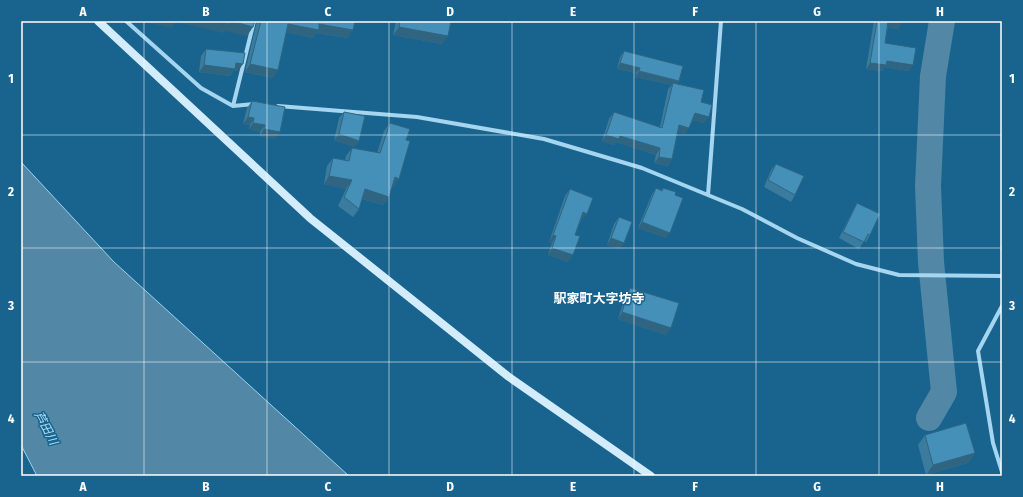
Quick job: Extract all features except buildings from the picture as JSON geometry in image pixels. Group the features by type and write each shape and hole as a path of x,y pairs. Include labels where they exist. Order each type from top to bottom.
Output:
{"street":[{"path":"98,21 310,218 509,377 651,476"},
{"path":"126,21 201,88 233,106 258,105"},
{"path":"233,106 254,21"},
{"path":"708,195 721,21"},
{"path":"274,106 417,117 544,139 642,168 742,209 797,238 856,264 899,275 1002,276"},
{"path":"1002,306 978,351 993,443 1002,472"}],"water":[{"name":"芦田川","path":"21,162 114,262 349,476 37,476 21,445"}],"waterway":[{"path":"929,418 944,392 931,262 928,186 933,76 942,21"}],"district":[{"name":"駅家町大字坊寺","path":"599,298"}]}
